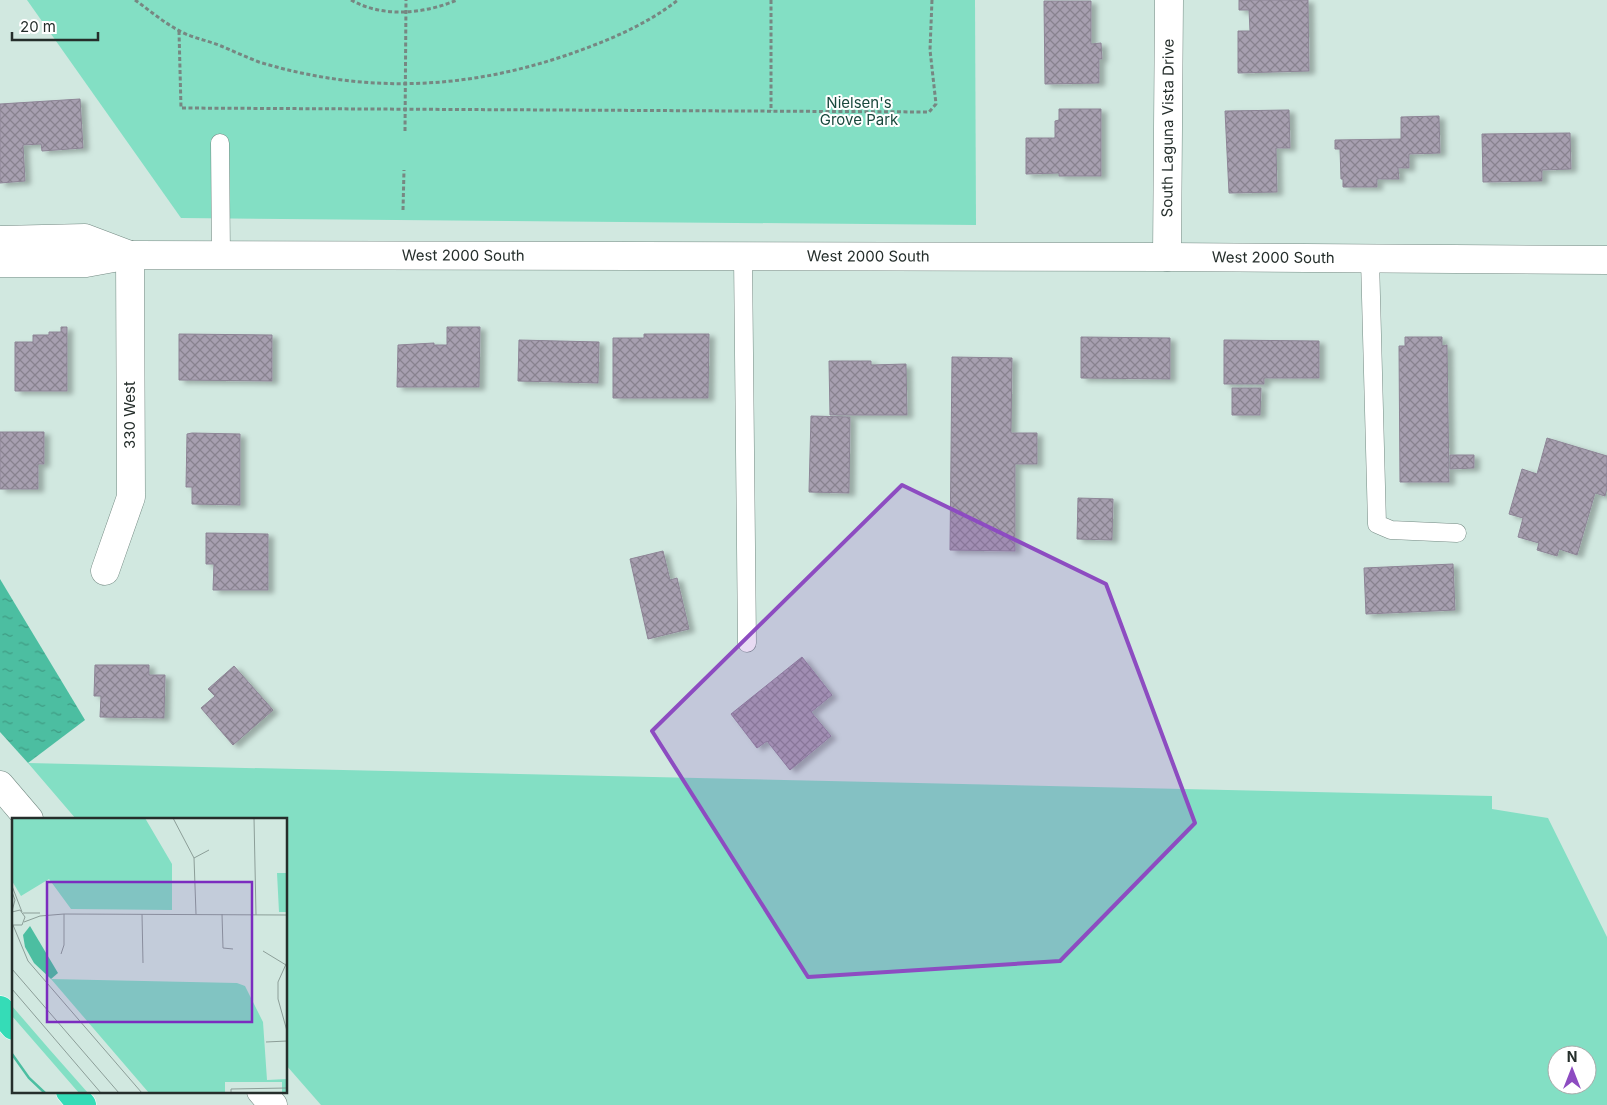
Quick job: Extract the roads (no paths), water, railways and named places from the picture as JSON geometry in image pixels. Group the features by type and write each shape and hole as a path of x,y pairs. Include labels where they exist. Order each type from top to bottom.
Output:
{"highway":[{"path":"0,1010 12,1024"},
{"path":"71,1092 82,1105"}],"street":[{"name":"South Laguna Vista Drive","path":"1168,257 1169,0"},
{"name":"West 2000 South","path":"0,240 85,238 130,255"},
{"name":"West 2000 South","path":"0,263 86,263 130,255 1168,257 1607,260"},
{"name":"330 West","path":"105,570 131,497 130,255"},
{"path":"0,785 28,818"},
{"path":"262,1092 273,1105"}],"lane":[{"path":"220,143 221,256"},
{"path":"744,257 747,643"},
{"path":"1370,259 1377,524 1391,530 1457,533"}],"water":[{"path":"0,579 85,720 28,763 0,732"}],"park label":[{"name":"Nielsen's Grove Park","path":"859,112"}]}
